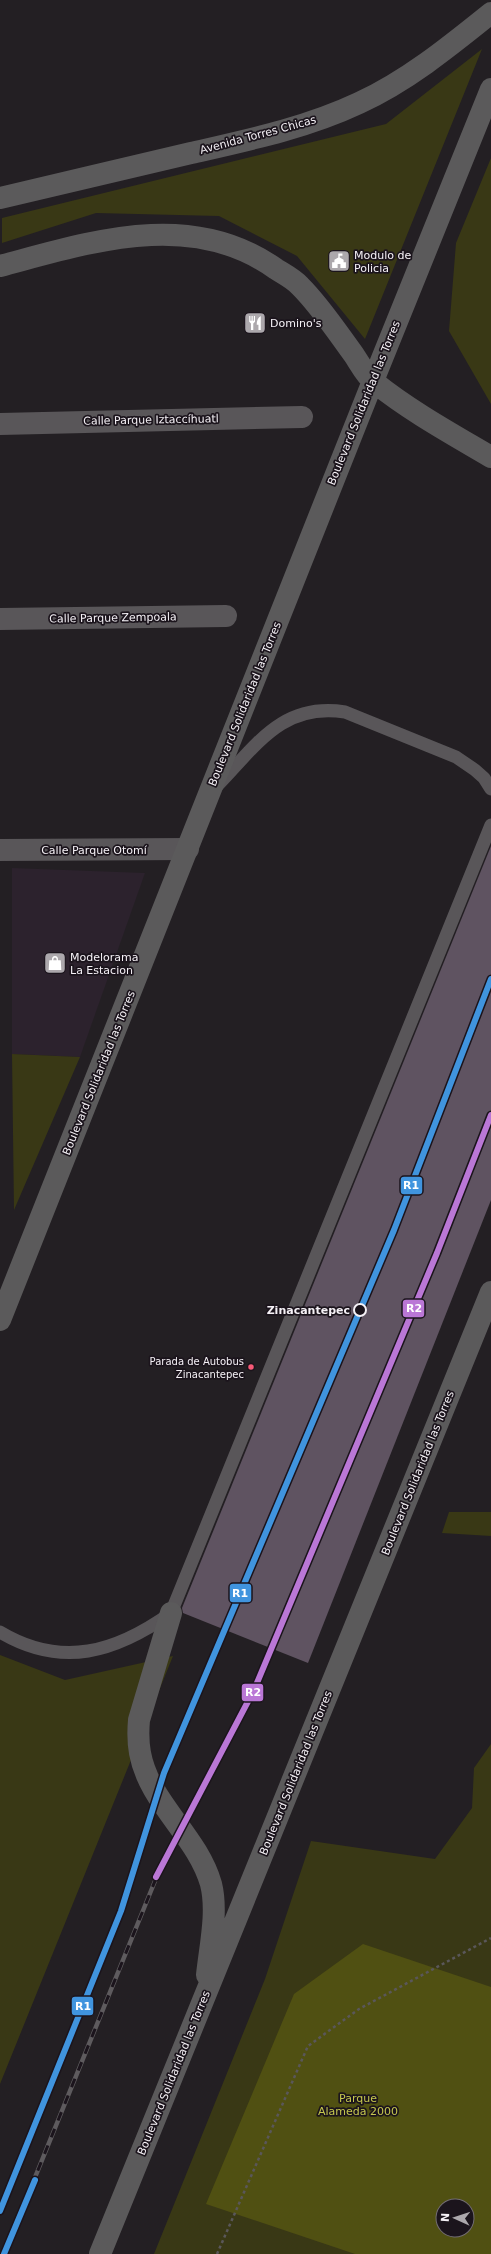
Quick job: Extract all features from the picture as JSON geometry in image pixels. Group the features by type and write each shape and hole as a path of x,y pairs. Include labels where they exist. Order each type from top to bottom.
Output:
{"main road":[{"name":"Avenida Torres Chicas","path":"0,198 245,141 310,122 359,103 406,76 444,50 491,13"},
{"name":"Boulevard Solidaridad las Torres","path":"0,1320 5,1293 188,850 373,381 491,89"},
{"path":"0,266 89,243 128,237 174,234 221,241 257,255 300,286 328,320 373,381 443,428 491,457"},
{"name":"Boulevard Solidaridad las Torres","path":"100,2254 491,1292"},
{"path":"171,1613 139,1720 138,1737 140,1754 151,1785 202,1859 211,1885 213,1912 204,2000"}],"street":[{"name":"Calle Parque Iztaccíhuatl","path":"0,424 302,416"},
{"name":"Calle Parque Zempoala","path":"0,619 226,616"},
{"name":"Calle Parque Otomí","path":"0,850 188,850"}],"lane":[{"path":"209,794 271,730 296,715 311,710 328,709 345,712 456,757 484,778 491,790"},
{"path":"0,1632 30,1646 51,1651 73,1652 95,1650 116,1645 136,1636 171,1613 491,825"}],"path":[{"path":"217,2254 308,2046 360,2009 491,1938"}],"shaded area":[{"path":"12,868 145,873 80,1057 12,1054"}],"green space":[{"path":"482,49 365,339 297,256 219,216 96,213 2,243 2,218 386,124"},
{"path":"491,158 491,404 449,331 456,243"},
{"path":"12,1054 80,1057 14,1210"},
{"path":"449,1512 491,1512 491,1536 442,1533"},
{"path":"0,1655 65,1680 173,1656 0,2084"},
{"name":"Parque Alameda 2000","path":"491,1744 491,2254 154,2254 265,1979 311,1841 435,1859 472,1808 474,1768"},
{"name":"Parque Alameda 2000","path":"363,1944 491,1987 491,2254 355,2254 206,2204 294,1994"}],"building":[{"name":"Zinacantepec","path":"491,846 491,1200 308,1663 183,1613 182,1608"}],"railway":[{"path":"0,2211 121,1911 164,1773 394,1230"},
{"path":"4,2254 157,1876 254,1690 437,1253"}],"transit line":[{"name":"R1","path":"0,2211 121,1911 164,1773 394,1230 491,979"},
{"name":"R2","path":"156,1877 254,1690 437,1253 491,1115"},
{"name":"R1","path":"4,2254 35,2180"}],"place":[{"name":"Modulo de Policia","path":"339,261"},
{"name":"Domino's","path":"255,323"},
{"name":"Modelorama La Estacion","path":"55,963"},
{"name":"Zinacantepec","path":"360,1310"},
{"name":"Parada de Autobus Zinacantepec","path":"251,1367"}]}
